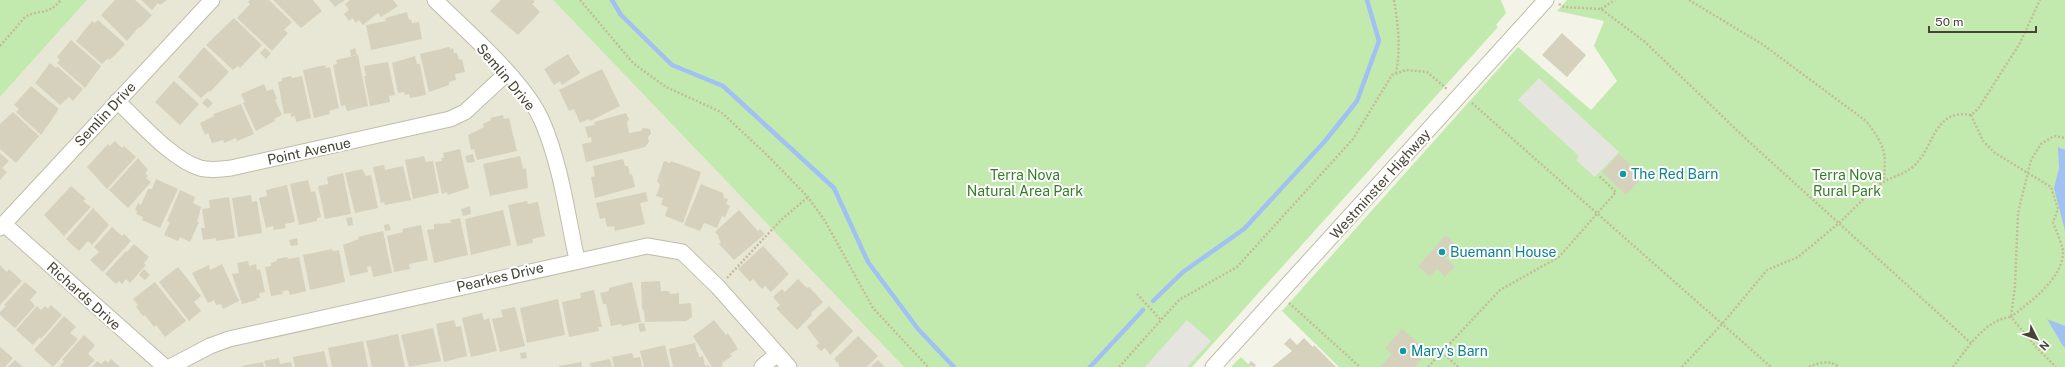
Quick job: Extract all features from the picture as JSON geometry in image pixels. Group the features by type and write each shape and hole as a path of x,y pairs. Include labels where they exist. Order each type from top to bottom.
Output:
{"street":[{"name":"Semlin Drive","path":"2,226 212,0"},
{"name":"Semlin Drive","path":"435,0 507,73 528,98 541,120 551,147 559,177 577,260"},
{"name":"Westminster Highway","path":"1213,367 1462,95 1546,0"},
{"name":"Point Avenue","path":"117,101 184,161 200,168 219,169 231,168 450,119 465,112 507,73"},
{"name":"Richards Drive","path":"2,226 165,367"},
{"name":"Pearkes Drive","path":"170,367 210,346 229,339 577,260 647,246 682,252 718,287 789,367"},
{"path":"762,367 777,354"}],"path":[{"path":"0,46 26,17 31,14 47,13 61,0"},
{"path":"580,0 633,63 666,87 721,112 766,154 808,197 825,221 873,308 928,367"},
{"path":"1394,0 1398,25 1399,61 1396,73"},
{"path":"1554,0 1564,7 1601,9 1645,42 1746,139 1971,343"},
{"path":"1601,9 1615,0"},
{"path":"1689,0 1762,44 1866,121 1880,138 1883,147 1885,155 1884,181"},
{"path":"1971,115 1985,98 2016,49 2040,0"},
{"path":"1119,367 1179,300 1237,268 1353,139 1392,75 1406,70 1427,72 1444,86"},
{"path":"1462,95 1772,367"},
{"path":"1682,367 1723,323 1767,270 1798,257 1839,223 1876,186 1910,170 1917,163 1943,122 1952,116 1962,114 1971,115"},
{"path":"1953,367 1971,343 2000,318 2011,317 2043,289 2058,270 2063,253 2053,222 2058,209 2051,187 2028,172 2010,163 1989,147 1983,141 1971,115"},
{"path":"2056,367 2037,348 2011,317 2015,286 2018,213 2031,160 2041,144 2054,136 2065,138"},
{"path":"1428,367 1500,290 1559,257 1616,192 1598,175"},
{"path":"718,287 781,220 808,197"},
{"path":"1137,294 1161,320"},
{"path":"1280,294 1360,367"},
{"path":"1442,352 1458,367"},
{"path":"1809,367 1824,362 1835,364 1840,367"}],"shaded area":[{"path":"87,0 553,0 904,367 0,367 0,97"},
{"path":"1539,78 1619,152 1595,177 1576,160 1579,156 1518,100"},
{"path":"1187,320 1211,341 1187,367 1145,367"}],"green space":[{"path":"0,0 87,0 0,97"},
{"name":"Terra Nova Natural Area Park","path":"553,0 1501,0 1506,13 1496,25 1498,27 1192,367 904,367"},
{"name":"Terra Nova Rural Park","path":"1567,0 2065,0 2065,367 1339,367 1282,311 1518,47 1591,110 1617,81 1594,46 1604,21 1557,11"},
{"path":"1241,357 1251,367 1231,367"}],"water":[{"path":"2058,147 2065,150 2065,231 2054,188 2059,168"},
{"path":"2047,319 2065,326 2065,348 2063,346"}],"building":[{"path":"115,0 135,0 152,15 127,41 101,15"},
{"path":"141,0 167,0 160,5 158,3 152,10"},
{"path":"250,0 269,0 292,22 284,30 288,33 272,51 237,18 250,4 248,2"},
{"path":"273,0 313,0 322,11 301,28"},
{"path":"329,0 345,0 335,7"},
{"path":"350,0 393,0 398,6 381,17 378,13 363,25 359,20 356,23 352,18 349,21 344,14 349,10 345,4"},
{"path":"501,0 533,0 535,2 532,4 540,12 518,35 490,11"},
{"path":"407,12 409,20 411,19 412,23 419,22 422,39 371,50 366,25 386,21 385,18"},
{"path":"234,18 262,45 240,68 238,66 233,70 206,45"},
{"path":"98,20 125,44 114,56 109,60 108,58 102,64 76,41 92,21 95,23"},
{"path":"1562,33 1586,55 1567,77 1542,55"},
{"path":"71,40 101,66 85,88 57,63 60,60 57,57"},
{"path":"204,47 229,72 210,92 209,91 201,98 178,77"},
{"path":"449,47 450,49 453,48 454,53 457,53 459,60 462,59 465,72 455,74 456,80 449,82 449,85 429,92 420,54"},
{"path":"265,48 271,53 266,59 260,53"},
{"path":"355,48 357,55 351,56 350,50"},
{"path":"568,54 580,73 562,85 560,81 554,85 544,69"},
{"path":"358,55 368,106 347,111 345,105 341,106 333,65 337,64 336,60"},
{"path":"415,56 417,64 420,64 426,95 410,98 409,94 405,95 404,92 398,93 392,63"},
{"path":"388,62 395,95 389,96 390,102 370,106 364,76 366,76 364,66"},
{"path":"50,63 56,68 57,66 83,89 73,101 69,97 60,105 35,83"},
{"path":"325,65 326,68 330,67 339,108 329,111 330,114 314,118 303,70"},
{"path":"602,69 620,106 590,121 589,119 580,123 574,109 569,111 559,90"},
{"path":"291,76 292,78 302,76 311,118 296,122 295,116 291,117 291,113 284,114 278,82 282,81 282,78"},
{"path":"174,81 199,104 180,125 155,102"},
{"path":"264,84 267,91 273,89 277,99 275,100 282,115 274,119 275,121 256,131 243,103 245,102 241,94"},
{"path":"31,86 59,109 41,135 16,112 19,109 14,105"},
{"path":"207,98 213,103 208,108 202,103"},
{"path":"241,104 254,134 237,141 236,138 224,143 223,140 212,143 208,133 205,135 200,123 214,116 213,114"},
{"path":"13,112 39,136 16,163 0,149 0,124"},
{"path":"626,113 629,119 627,123 629,133 641,131 643,128 650,129 651,134 648,137 649,142 645,147 586,162 582,144 592,142 591,137 588,138 585,127 595,125 594,122"},
{"path":"503,115 504,119 509,118 517,151 477,160 474,149 471,150 468,135 484,127 483,124 491,120 490,118"},
{"path":"115,141 122,148 124,146 136,157 107,189 87,167 108,144 110,146"},
{"path":"460,149 469,188 448,195 447,192 442,194 435,162 442,161 441,158 444,158 443,153"},
{"path":"0,153 9,161 2,168 7,172 0,180"},
{"path":"473,154 475,162 467,163 465,156"},
{"name":"The Red Barn","path":"1619,154 1643,177 1626,195 1602,172"},
{"path":"424,156 426,162 433,161 439,193 413,199 405,160"},
{"path":"520,156 523,169 526,168 528,188 490,196 483,164"},
{"path":"138,158 148,170 145,173 148,176 146,178 151,182 128,208 109,190"},
{"path":"623,159 625,166 628,166 630,175 632,174 635,187 595,198 591,177 595,176 593,166"},
{"path":"664,161 670,163 671,161 701,172 683,223 665,216 668,207 661,205 663,198 656,196 660,185 657,181"},
{"path":"384,165 385,170 403,166 411,200 385,205 384,202 381,203 373,167"},
{"path":"362,169 366,176 371,175 378,208 355,213 345,173"},
{"path":"343,173 351,214 325,219 318,186 328,184 327,177"},
{"path":"156,179 178,189 160,228 142,220 143,217 136,214 137,211 135,210 138,203 141,205 148,189 152,189"},
{"path":"308,180 311,192 315,191 321,217 317,218 317,221 299,225 290,184"},
{"path":"701,184 723,193 724,198 728,199 726,204 730,206 725,217 722,216 717,228 704,223 700,231 684,225"},
{"path":"287,185 295,222 285,224 286,228 274,230 273,226 266,228 259,198 267,196 266,190"},
{"path":"71,186 86,199 83,201 91,207 64,236 44,215"},
{"path":"180,190 195,197 193,203 201,207 197,222 199,222 190,242 180,237 178,241 164,235 170,222 167,221"},
{"path":"646,192 648,201 640,203 645,224 615,231 614,226 607,227 605,218 600,219 596,203"},
{"path":"251,195 252,202 257,201 262,233 238,237 232,198"},
{"path":"229,197 235,238 216,241 216,238 203,240 201,228 205,228 202,209 210,208 209,200"},
{"path":"527,201 528,204 538,202 545,236 532,239 533,243 517,246 508,205"},
{"path":"470,206 471,214 463,216 461,209"},
{"path":"93,208 109,225 92,245 88,241 79,251 66,239"},
{"path":"503,210 511,245 471,255 465,219"},
{"path":"739,210 758,231 760,229 765,234 734,260 719,244 721,242 715,232"},
{"path":"352,217 353,225 348,226 346,218"},
{"path":"460,218 468,255 434,263 427,230 434,229 434,224 451,223 450,220"},
{"path":"389,224 391,230 385,231 384,225"},
{"path":"421,225 428,260 409,264 410,269 394,272 387,236 403,232 402,229"},
{"path":"112,227 122,236 124,234 131,241 103,272 90,260 99,252 94,247"},
{"path":"383,231 392,273 373,277 371,266 367,267 368,272 350,276 343,245 359,239 358,237"},
{"name":"Buemann House","path":"1446,235 1457,246 1446,258 1455,266 1445,277 1437,269 1430,276 1418,266"},
{"path":"297,238 298,245 291,246 289,240"},
{"path":"134,244 149,257 144,263 146,265 130,283 126,279 122,284 119,281 116,284 105,274"},
{"path":"763,246 789,274 771,292 765,286 762,289 753,279 750,282 738,269"},
{"path":"332,249 333,251 339,250 345,282 310,290 303,255"},
{"path":"287,257 288,259 299,257 306,291 290,295 288,290 282,291 283,294 271,296 265,267 271,266 271,263 277,261 277,259"},
{"path":"248,261 249,266 256,264 257,270 260,269 265,292 259,293 260,298 256,298 257,300 242,304 232,274 239,273 237,263"},
{"path":"222,264 239,301 223,309 221,304 216,305 214,300 208,303 192,273 209,265 210,270"},
{"path":"0,265 7,272 9,269 22,281 0,305"},
{"path":"178,267 201,296 194,302 201,311 189,321 159,282"},
{"path":"144,269 150,275 145,280 139,275"},
{"path":"798,279 807,288 809,287 823,302 811,313 812,315 797,330 776,308 780,305 773,297 782,289 785,292"},
{"path":"660,281 661,291 669,291 670,294 679,293 679,304 691,303 692,317 686,321 645,322 644,311 642,308 641,282"},
{"path":"25,282 37,292 30,300 35,306 15,328 0,315 0,312 6,306 4,305"},
{"path":"155,282 186,321 165,337 156,325 154,327 145,315 143,316 136,307 138,305 133,299"},
{"path":"632,282 641,322 622,326 621,324 611,326 606,304 603,304 600,293 609,291 609,288"},
{"path":"594,290 602,327 598,327 599,331 569,337 562,302 581,298 580,293"},
{"path":"558,299 565,335 527,343 520,308"},
{"path":"51,305 62,315 41,339 40,337 33,345 16,330 37,306 41,310 45,306 48,309"},
{"path":"829,306 853,331 830,355 825,348 821,351 816,346 819,343 807,327"},
{"path":"515,307 525,346 500,352 492,319 503,317 501,310"},
{"path":"482,313 484,320 489,318 497,351 471,357 462,318"},
{"path":"64,316 76,327 70,333 78,339 53,367 34,350"},
{"path":"454,320 456,327 461,326 467,356 444,362 436,324"},
{"path":"714,320 726,335 728,333 738,349 730,354 732,356 722,363 723,365 721,367 712,367 693,336"},
{"path":"644,323 646,331 640,332 638,324"},
{"path":"433,328 441,361 409,367 401,335"},
{"name":"Mary's Barn","path":"1402,329 1422,346 1415,353 1422,359 1415,367 1380,367 1392,354 1385,348"},
{"path":"398,334 405,367 372,367 366,341"},
{"path":"84,335 95,345 88,354 95,360 88,367 59,367 64,361 62,360"},
{"path":"858,336 878,356 867,367 839,367 839,364 834,359"},
{"path":"1290,338 1297,345 1304,338 1313,347 1314,345 1336,367 1272,367 1292,351 1284,344"},
{"path":"363,341 368,367 332,367 328,348"},
{"path":"695,343 699,357 703,356 705,366 709,365 710,367 673,367 669,349"},
{"path":"665,345 670,367 644,367 640,351"},
{"path":"0,347 13,358 5,367 0,367"},
{"path":"324,351 328,367 295,367 293,357"},
{"path":"526,352 527,358 521,359 520,353"},
{"path":"632,353 634,358 640,357 642,367 614,367 612,357"},
{"path":"279,358 280,364 291,362 292,367 266,367 264,361"},
{"path":"111,359 120,367 92,367 97,361 101,364 105,360 108,363"},
{"path":"610,359 612,367 591,367 590,363"},
{"path":"15,360 23,367 8,367"},
{"path":"878,360 885,367 870,367"},
{"path":"1251,361 1256,365 1254,367 1248,365"},
{"path":"263,362 264,367 242,367 242,366"},
{"path":"581,362 582,367 559,367 559,366"}],"waterway":[{"path":"612,0 621,15 672,65 723,86 834,188 868,262 918,329 954,367"},
{"path":"1153,301 1183,272 1244,229 1325,141 1357,101 1379,41 1367,0"},
{"path":"1090,367 1143,310"}],"place":[{"name":"The Red Barn","path":"1623,174"},
{"name":"Buemann House","path":"1442,252"},
{"name":"Mary's Barn","path":"1403,351"}]}
